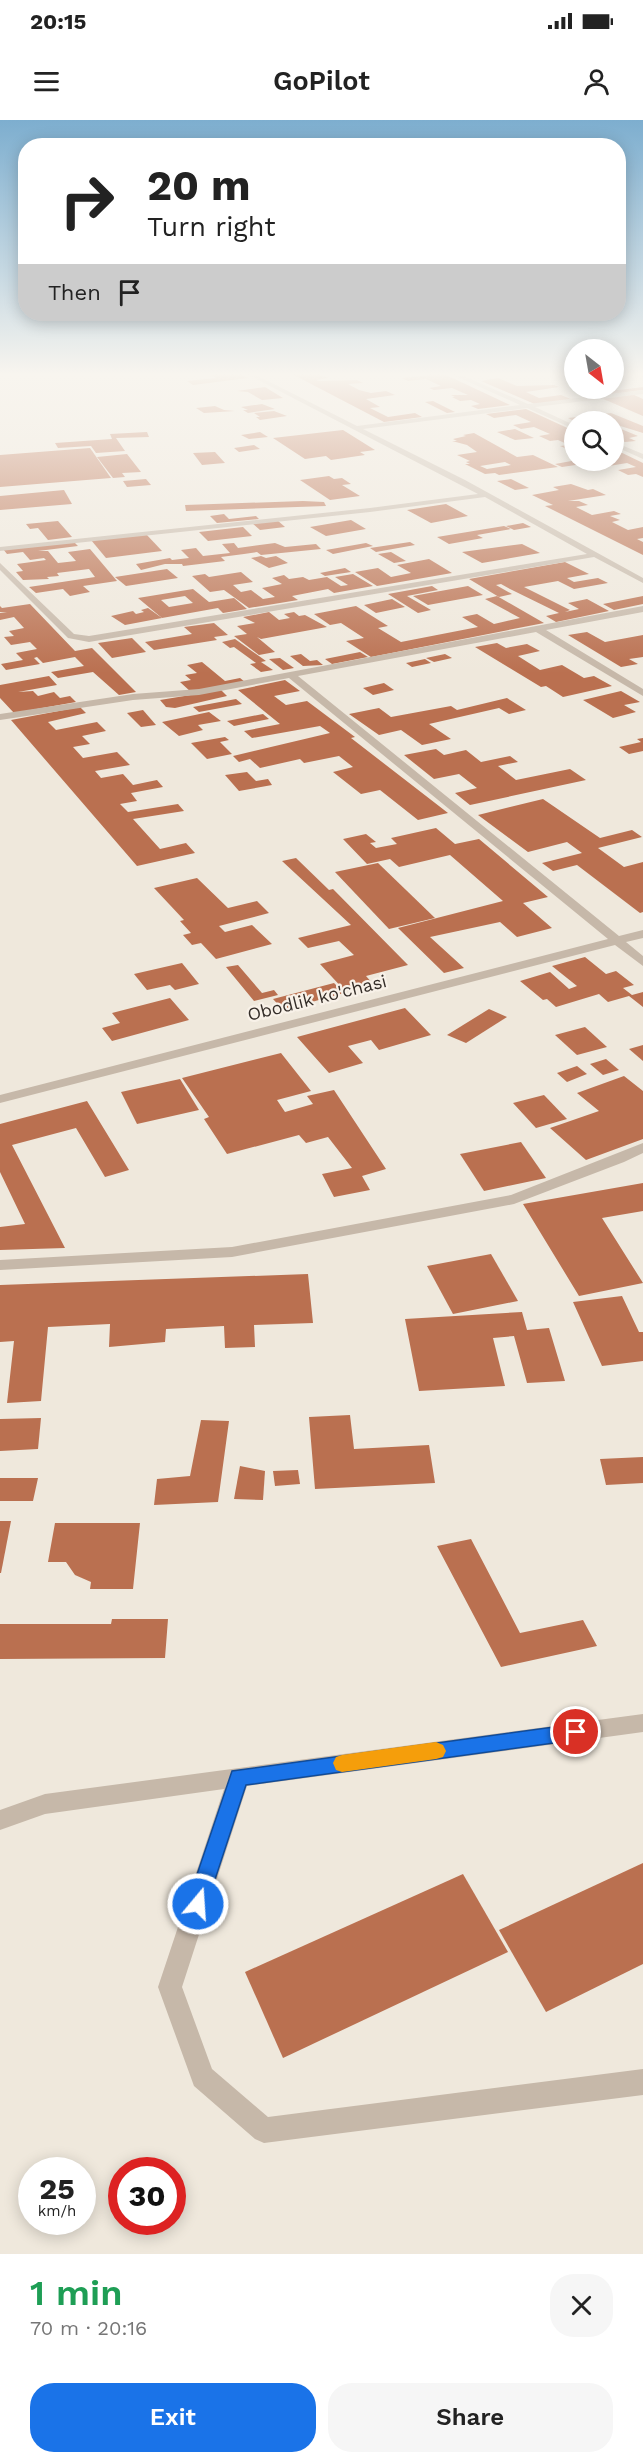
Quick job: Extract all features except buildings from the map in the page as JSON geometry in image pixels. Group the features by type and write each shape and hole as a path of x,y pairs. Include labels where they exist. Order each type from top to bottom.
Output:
{"street":[{"path":"444,474 643,580"},
{"path":"0,549 370,510 486,495"},
{"path":"0,565 71,636 89,639 594,555"},
{"path":"0,717 133,697 200,692 643,609"},
{"path":"538,629 643,693"},
{"path":"292,676 643,962"},
{"name":"Obodlik ko'chasi","path":"0,1099 643,934"},
{"path":"0,1264 232,1252 514,1199 643,1148"},
{"path":"0,1820 45,1804 643,1723"},
{"path":"239,1778 170,1987 203,2077 264,2130 643,2082"}],"slow traffic":[{"path":"342,1763 436,1751"}],"route":[{"path":"198,1904 239,1778 576,1732"}]}
